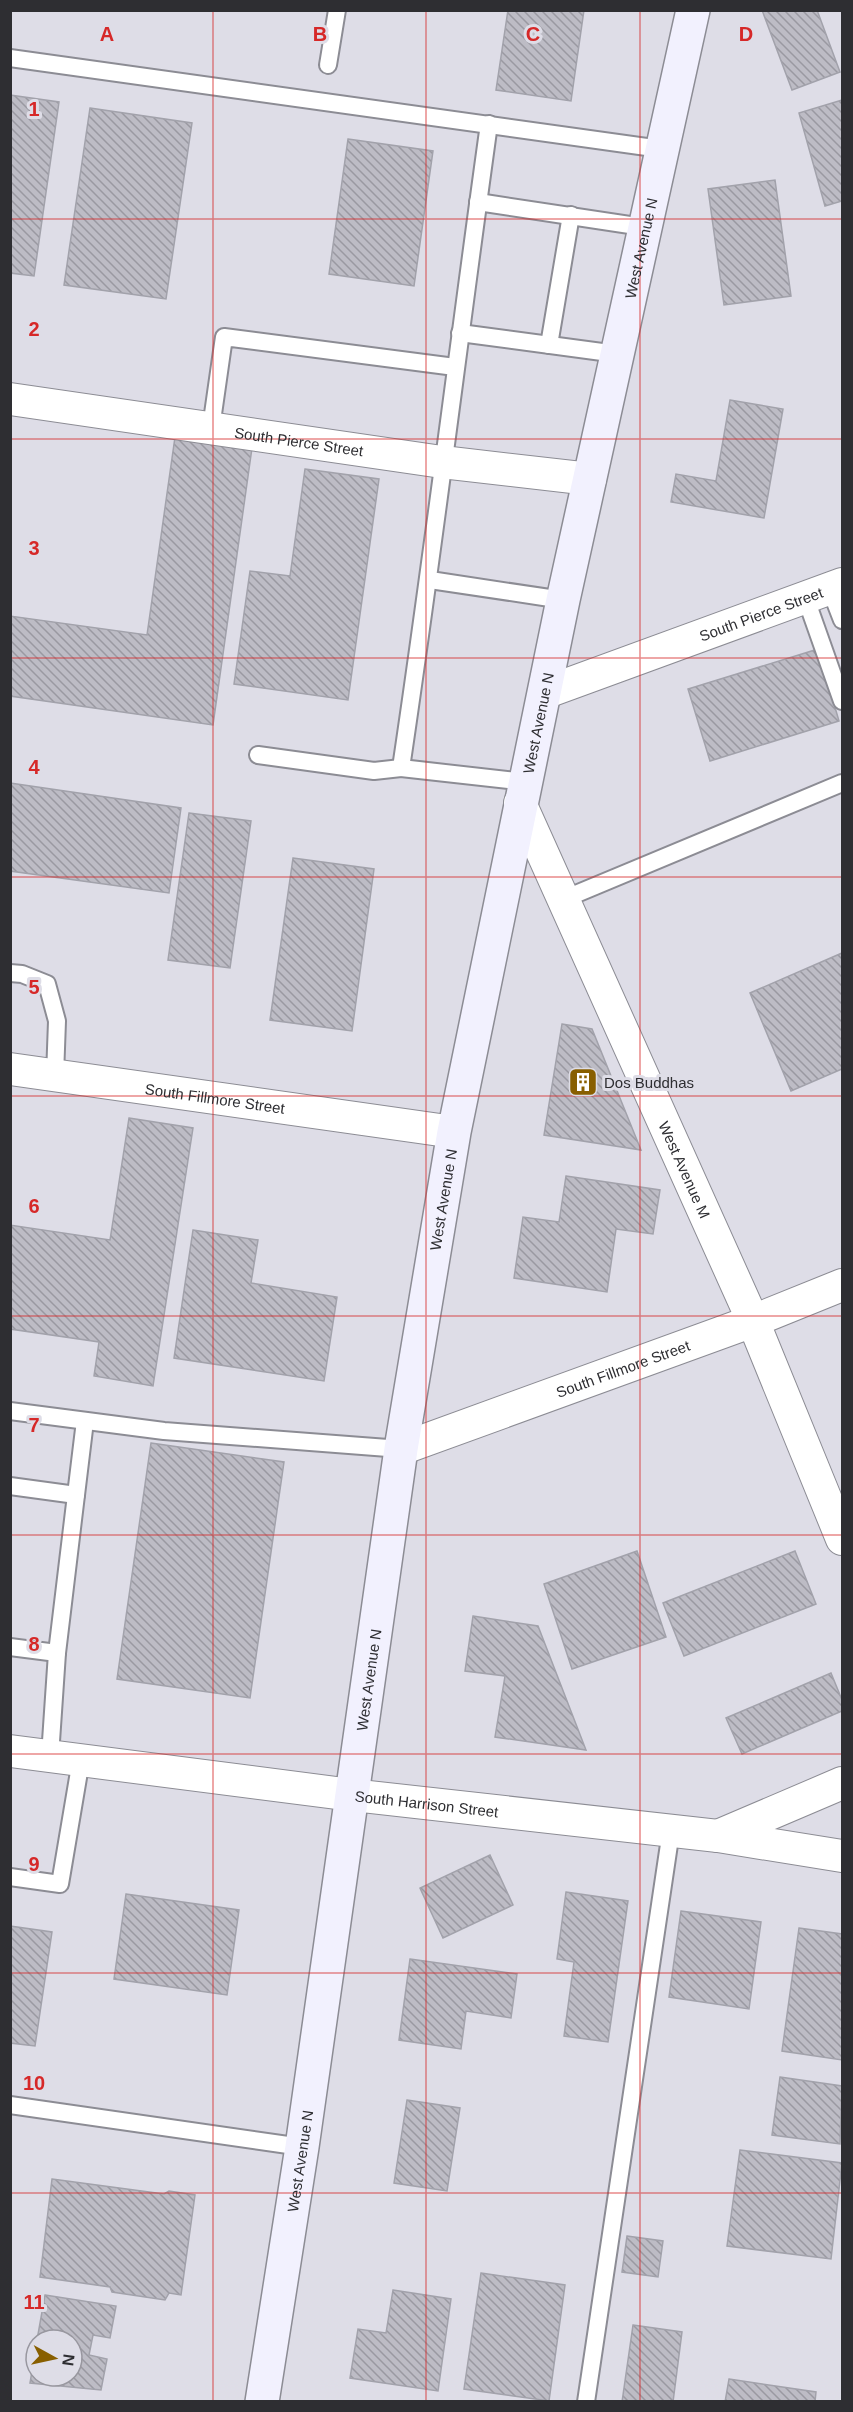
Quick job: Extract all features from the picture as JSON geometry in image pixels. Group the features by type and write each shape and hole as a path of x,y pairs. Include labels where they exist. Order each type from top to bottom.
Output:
{"main road":[{"name":"West Avenue N","path":"262,2402 302,2147 401,1449 454,1132 563,600 693,10"}],"street":[{"name":"South Pierce Street","path":"10,399 442,462 590,479"},
{"name":"South Pierce Street","path":"544,693 826,590"},
{"name":"West Avenue M","path":"523,793 564,899 753,1321 843,1539"},
{"name":"South Fillmore Street","path":"10,1070 454,1132"},
{"name":"South Fillmore Street","path":"401,1449 753,1321 843,1285"},
{"name":"South Harrison Street","path":"10,1751 352,1795 718,1836 843,1856"},
{"path":"718,1836 843,1783"}],"lane":[{"path":"328,65 337,10"},
{"path":"10,58 661,149"},
{"path":"401,768 429,580 442,462 489,124"},
{"path":"478,202 644,227"},
{"path":"549,345 571,215"},
{"path":"460,333 617,354"},
{"path":"211,428 224,337 455,367"},
{"path":"429,580 563,600"},
{"path":"826,590 843,620"},
{"path":"826,590 843,701"},
{"path":"258,754 374,771 401,768 523,793"},
{"path":"564,899 843,783"},
{"path":"10,973 22,974 47,984 57,1021 55,1076"},
{"path":"10,1411 164,1431 401,1449"},
{"path":"50,1756 57,1653 85,1421"},
{"path":"10,1486 76,1495"},
{"path":"10,1647 57,1653"},
{"path":"10,1877 60,1884 81,1760"},
{"path":"586,2402 671,1831"},
{"path":"10,2105 302,2147"}],"building":[{"path":"508,10 584,10 571,101 496,90"},
{"path":"762,10 817,10 840,72 792,90"},
{"path":"10,95 59,102 34,276 10,273"},
{"path":"842,100 842,201 825,206 799,113"},
{"path":"90,108 192,123 166,299 64,285"},
{"path":"348,139 433,151 414,286 329,274"},
{"path":"775,180 791,296 724,305 708,189"},
{"path":"730,400 783,409 764,518 671,502 676,474 716,481"},
{"path":"175,437 252,448 213,725 10,696 10,616 147,635"},
{"path":"305,469 379,479 348,700 234,684 250,571 290,576"},
{"path":"818,649 839,721 710,761 688,689"},
{"path":"10,783 181,808 169,893 10,871"},
{"path":"189,813 251,821 230,968 168,960"},
{"path":"293,858 374,869 352,1031 270,1020"},
{"path":"842,953 842,1069 791,1091 750,993"},
{"name":"Dos Buddhas","path":"562,1024 592,1029 641,1150 544,1135"},
{"path":"129,1118 193,1128 153,1386 94,1376 99,1342 10,1329 10,1225 110,1240"},
{"path":"566,1176 660,1190 653,1234 616,1229 607,1292 514,1278 523,1217 559,1222"},
{"path":"193,1230 258,1240 251,1283 337,1297 324,1381 174,1358"},
{"path":"151,1443 284,1462 250,1698 117,1679"},
{"path":"637,1551 666,1637 572,1669 544,1584"},
{"path":"795,1551 816,1604 684,1656 663,1603"},
{"path":"473,1616 538,1626 586,1750 495,1737 505,1676 465,1671"},
{"path":"831,1673 842,1700 842,1711 742,1754 726,1718"},
{"path":"490,1855 513,1905 443,1938 420,1888"},
{"path":"566,1892 628,1901 608,2042 564,2036 574,1962 557,1959"},
{"path":"126,1894 239,1910 227,1995 114,1979"},
{"path":"681,1911 761,1922 749,2009 669,1997"},
{"path":"10,1926 52,1932 35,2046 10,2043"},
{"path":"799,1928 842,1934 842,2060 782,2051"},
{"path":"410,1959 517,1974 511,2018 466,2011 461,2049 399,2040"},
{"path":"780,2077 842,2086 840,2144 772,2135"},
{"path":"407,2100 460,2108 447,2191 394,2183"},
{"path":"740,2150 842,2163 831,2259 727,2246"},
{"path":"52,2179 164,2194 169,2191 195,2195 181,2295 169,2293 165,2300 112,2292 110,2287 40,2277"},
{"path":"627,2236 663,2241 658,2277 622,2272"},
{"path":"481,2273 565,2285 549,2401 464,2389"},
{"path":"393,2290 451,2299 438,2391 350,2378 358,2329 386,2333"},
{"path":"45,2295 116,2306 110,2338 93,2335 89,2355 107,2359 101,2390 81,2388 84,2388 84,2328 39,2328"},
{"path":"633,2325 682,2332 673,2402 622,2402"},
{"path":"729,2379 816,2392 815,2402 725,2402"}],"place":[{"name":"Dos Buddhas","path":"583,1082"}]}
